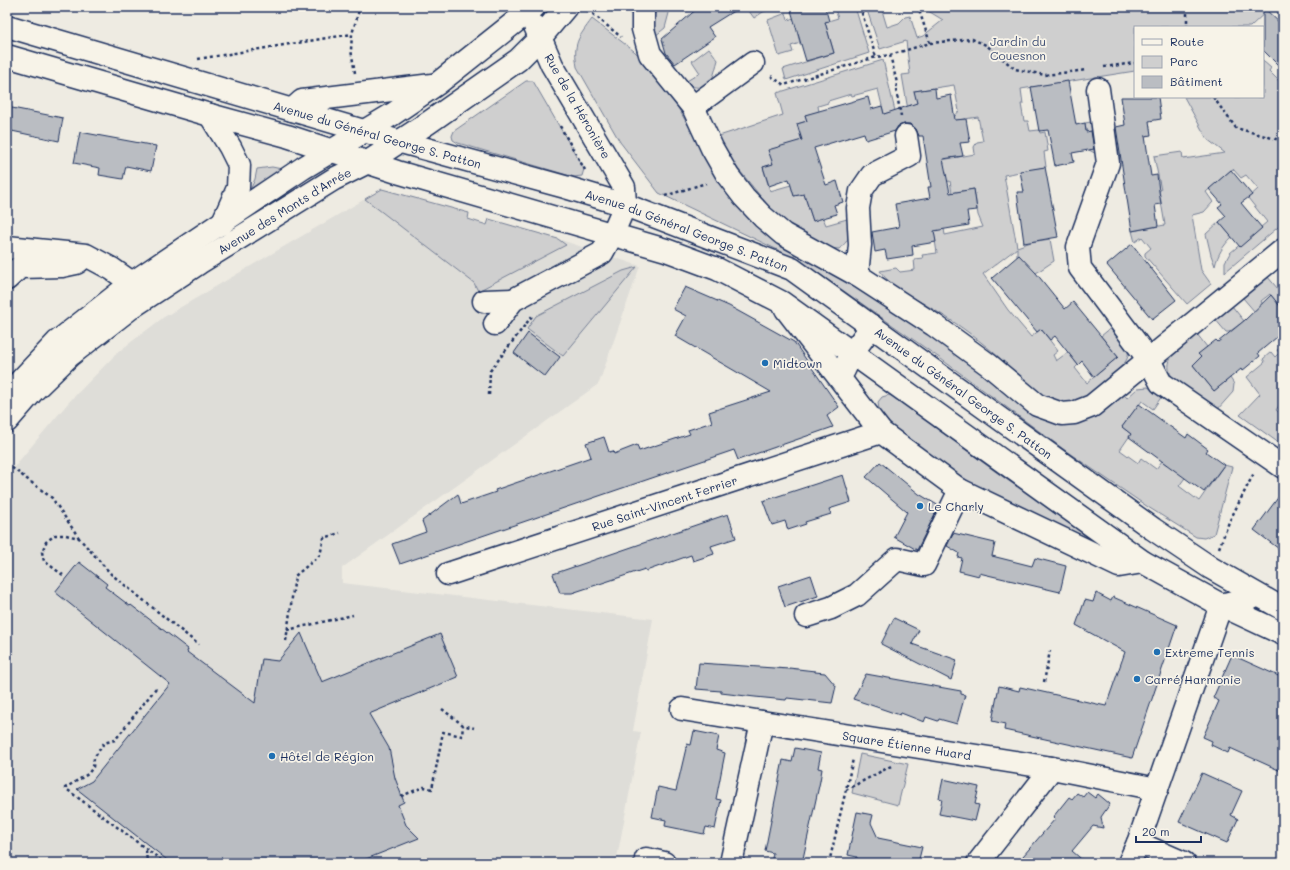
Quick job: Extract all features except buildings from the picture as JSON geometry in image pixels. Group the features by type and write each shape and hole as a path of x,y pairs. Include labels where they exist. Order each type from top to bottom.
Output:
{"street":[{"name":"Avenue des Monts d'Arrée","path":"7,421 33,391 69,356 132,307 199,263 334,179 368,162 401,142 518,60 540,38 566,7"},
{"path":"643,7 642,29 650,54 693,107 712,148 728,176 744,197 763,217 783,234 856,275 946,334 989,365 1037,405 1062,414 1074,413 1092,406 1283,250"},
{"name":"Avenue des Monts d'Arrée","path":"7,396 57,342 132,284 332,150 393,114 437,84 529,9"},
{"name":"Rue de la Héronière","path":"529,9 552,65 624,187 625,205"},
{"name":"Avenue du Général George S. Patton","path":"7,26 401,142 566,187 625,205 792,269 1153,529 1211,568 1283,609"},
{"name":"Avenue du Général George S. Patton","path":"7,56 287,136 397,172 666,250 717,269 781,302 1143,562 1221,605 1283,634"},
{"path":"693,107 752,62"},
{"path":"292,110 302,100 437,84"},
{"path":"1098,89 1108,163 1078,247 1080,268 1149,360 1161,382 1283,467"},
{"name":"Avenue des Monts d'Arrée","path":"210,115 230,147 239,165 238,188 222,224"},
{"path":"856,275 860,245 858,208 861,191 872,175 909,156 906,136"},
{"path":"495,324 514,300 602,253 612,235 625,205"},
{"path":"7,247 86,255 112,269 132,284"},
{"path":"7,279 20,268 62,266 76,263 86,255"},
{"path":"484,301 514,300"},
{"path":"781,302 881,432 960,490 1119,566 1143,562"},
{"path":"840,378 852,353 872,326"},
{"name":"Rue Saint-Vincent Ferrier","path":"448,574 881,432"},
{"path":"806,616 831,608 857,595 896,559 924,565 960,490"},
{"path":"1130,863 1221,605 1258,596"},
{"name":"Square Étienne Huard","path":"682,709 1052,768 1157,789"},
{"path":"731,863 762,722"},
{"path":"978,863 1052,768"},
{"path":"1138,843 1184,863"}],"path":[{"path":"358,94 351,50 352,34 360,7"},
{"path":"584,7 622,37"},
{"path":"589,11 592,7"},
{"path":"860,7 876,57"},
{"path":"918,7 930,43"},
{"path":"1186,7 1187,26"},
{"path":"183,78 190,60 352,34"},
{"path":"752,62 784,85 876,57 890,56 930,43 972,39 986,45 1015,69 1045,75 1088,70"},
{"path":"890,56 897,83 896,90 906,136"},
{"path":"1102,68 1134,63"},
{"path":"1215,98 1236,128 1283,141"},
{"path":"558,122 585,170 584,176"},
{"path":"489,395 490,371 534,312"},
{"path":"1211,568 1229,522 1264,453"},
{"path":"7,464 52,498 79,538 111,574 199,645"},
{"path":"286,641 295,576 320,555 324,538 340,533"},
{"path":"63,576 44,561 42,552 46,542 55,535 66,535 79,538"},
{"path":"287,630 353,616"},
{"path":"1044,682 1050,651"},
{"path":"156,688 115,740 104,743 94,758 93,767 88,774 65,788 161,860"},
{"path":"442,710 463,725 474,728"},
{"path":"402,796 424,787 432,789 443,732 462,736 463,725"},
{"path":"829,863 858,737"},
{"path":"846,790 903,760 907,745"},
{"path":"146,849 147,863"}],"shaded area":[{"path":"382,189 469,213 468,219 487,225 489,219 558,239 640,266 599,383 342,568 342,583 653,619 633,731 641,732 616,863 7,863 7,480 19,461 69,402 118,352 164,317"}],"green space":[{"path":"656,7 674,7 669,13 665,28 655,36 654,21"},
{"path":"746,7 776,7 763,12 754,18"},
{"path":"834,7 855,7 869,53 786,80 783,69 834,53 825,22 838,18"},
{"name":"Jardin du Couesnon","path":"866,7 881,7 887,27 899,23 905,17 910,16 917,38 923,36 943,20 925,9 925,7 1271,7 1251,26 1134,26 1134,71 1021,89 1023,104 1021,104 1024,121 1028,121 1030,131 1039,130 1040,133 1045,132 1048,151 1044,152 1046,167 1004,175 1017,247 1031,242 1050,239 1054,261 1036,273 1034,271 1030,273 1017,257 1017,248 983,274 1008,310 1031,337 1041,329 1058,351 1053,355 1056,361 1068,352 1078,365 1075,368 1087,383 1118,357 1101,336 1112,327 1128,349 1127,359 1123,365 1103,383 1082,399 1065,404 1057,403 1041,396 1027,385 979,340 945,316 898,289 885,278 880,271 896,268 900,272 915,270 914,259 923,258 922,255 937,253 930,209 939,198 945,235 983,227 978,215 974,189 952,193 950,181 931,184 930,162 975,154 974,147 977,142 983,141 978,117 951,121 959,111 954,85 915,91 919,115 909,116 902,75 910,74 906,41 880,49"},
{"path":"786,13 788,20 797,17 801,30 797,31 800,43 791,46 793,52 779,56 768,20"},
{"path":"592,19 646,62 678,108 710,162 879,297 1048,420 1121,391 1127,398 1138,388 1148,387 1162,396 1153,409 1142,401 1122,427 1131,434 1120,450 1138,463 1141,458 1156,469 1162,461 1167,465 1169,462 1187,475 1179,486 1199,501 1224,465 1232,467 1214,534 1204,538 1196,537 1148,507 1066,451 941,359 818,273 780,251 659,193 620,142 577,67 576,46 580,36"},
{"path":"709,48 718,60 712,79 703,87 695,87 688,84 685,82 700,73 692,61"},
{"path":"883,60 895,111 884,114 878,89 852,96 851,94 828,101 828,103 818,106 819,112 805,115 807,121 797,124 805,152 769,150 773,164 763,167 770,191 791,185 794,196 804,194 813,221 823,218 826,225 847,219 849,228 848,239 839,249 829,248 800,232 774,213 735,165 719,136 783,115 777,93"},
{"path":"1264,62 1271,68 1269,71 1283,85 1283,223 1225,272 1225,262 1230,253 1267,222 1248,198 1258,189 1246,175 1241,178 1233,169 1231,170 1206,192 1213,202 1204,212 1192,215 1201,270 1211,284 1187,304 1145,256 1145,253 1151,248 1142,237 1135,242 1132,231 1165,225 1159,190 1161,190 1154,156 1182,152 1183,159 1225,153 1207,139 1185,98 1264,98"},
{"path":"526,81 533,81 584,169 582,176 574,177 458,143 453,140 452,136 454,131"},
{"path":"1097,121 1100,156 1089,150 1085,123"},
{"path":"272,167 282,169 253,189 251,188 257,169"},
{"path":"382,189 469,213 468,219 487,225 489,219 558,239 566,245 478,291 474,283 365,199"},
{"path":"1219,222 1232,237 1221,250 1215,266 1206,234"},
{"path":"637,267 563,356 527,329 536,316 623,271"},
{"path":"1267,276 1283,295 1283,310 1270,294 1261,301 1263,305 1255,312 1243,298"},
{"path":"1232,306 1244,321 1229,332 1226,332 1215,319"},
{"path":"1197,334 1207,347 1199,354 1201,357 1193,365 1214,391 1230,378 1234,384 1233,392 1217,410 1172,377 1169,370 1169,363 1175,352"},
{"path":"1283,346 1283,400 1276,410 1283,416 1283,446 1240,415 1260,394 1247,377 1265,362 1263,359 1271,352 1275,357 1279,353 1277,350"},
{"path":"889,395 894,397 1092,540 1091,541 964,480 899,434 881,415 879,410 878,402 882,397"},
{"path":"860,754 908,764 898,805 852,793"}],"place":[{"name":"Midtown","path":"765,363"},
{"name":"Le Charly","path":"920,506"},
{"name":"Extreme Tennis","path":"1157,652"},
{"name":"Carré Harmonie","path":"1137,679"},
{"name":"Hôtel de Région","path":"272,756"}]}
